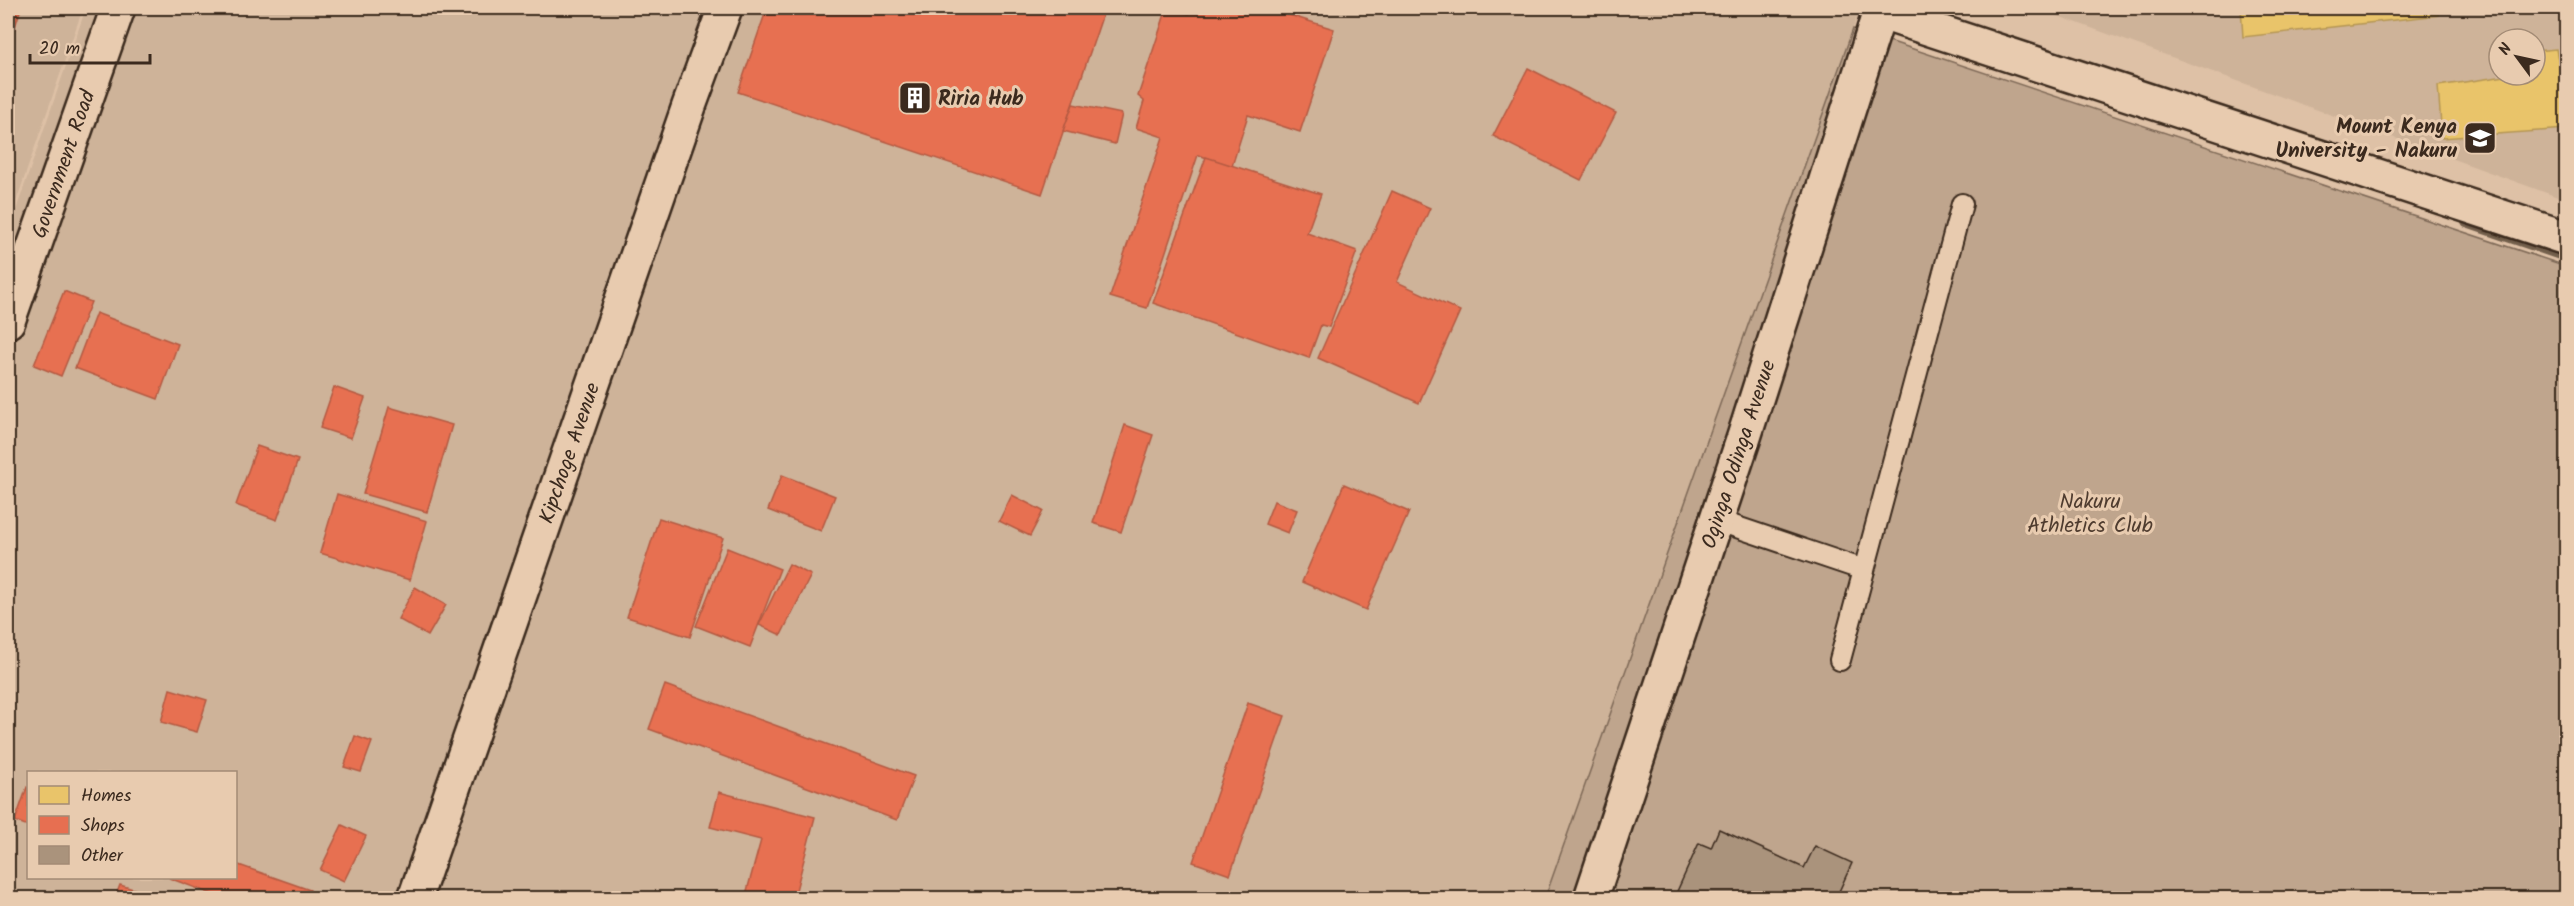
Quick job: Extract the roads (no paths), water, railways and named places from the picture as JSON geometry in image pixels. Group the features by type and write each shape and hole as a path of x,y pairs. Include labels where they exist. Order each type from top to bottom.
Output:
{"street":[{"name":"Government Road","path":"8,321 118,8"},
{"name":"Kipchoge Avenue","path":"416,898 689,106 725,8"},
{"path":"1880,10 2566,238"},
{"name":"Oginga Odinga Avenue","path":"1591,898 1716,520 1880,10"}],"lane":[{"path":"1840,660 1962,204"},
{"path":"1716,520 1864,570"}],"waterway":[{"path":"2467,222 2566,256"}],"place":[{"name":"Riria Hub","path":"915,98"},
{"name":"Mount Kenya University - Nakuru","path":"2480,138"}],"park label":[{"name":"Nakuru Athletics Club","path":"2090,513"}]}
